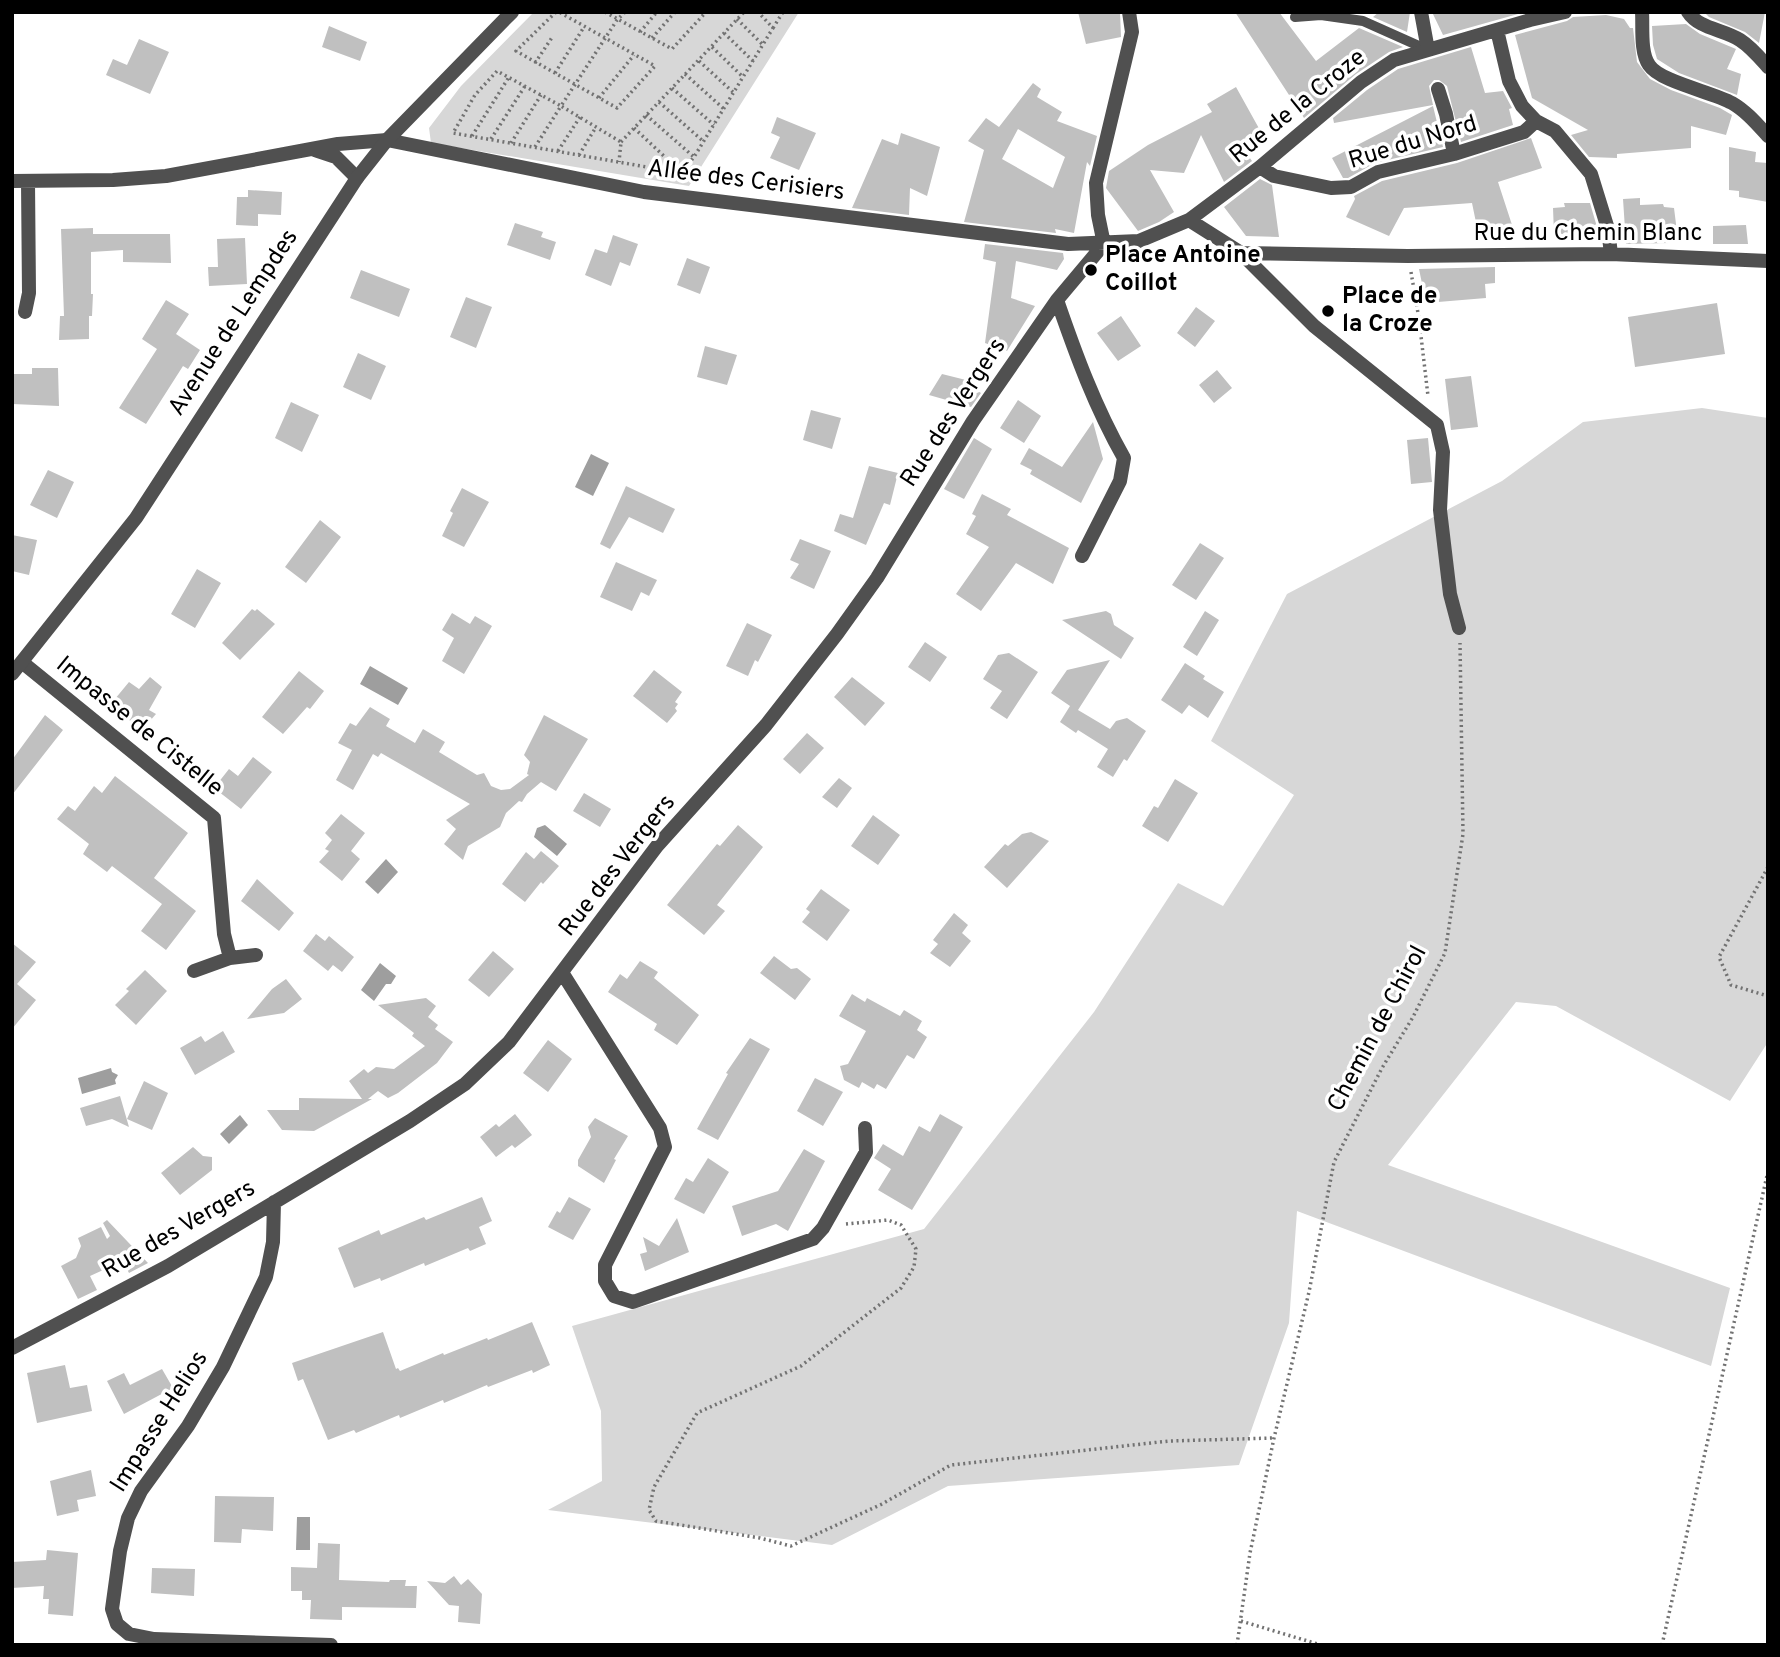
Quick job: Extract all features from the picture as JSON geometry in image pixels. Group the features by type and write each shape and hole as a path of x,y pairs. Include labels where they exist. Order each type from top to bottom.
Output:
{"street":[{"name":"Avenue de Lempdes","path":"12,674 136,518 356,178 387,140 512,12"},
{"path":"1129,12 1132,32 1096,183 1098,215 1104,244 1139,241 1189,220 1241,253 1314,326 1437,425 1443,452 1440,510 1450,594 1460,628"},
{"path":"1421,12 1428,50"},
{"name":"Rue de la Croze","path":"1189,220 1260,167 1361,82 1394,60 1565,12"},
{"path":"1642,12 1648,65 1658,74 1731,102 1744,111 1768,136"},
{"path":"1688,12 1694,21 1723,30 1742,41 1768,67"},
{"path":"1497,30 1510,81 1522,106 1536,121 1555,131 1591,174 1608,229 1611,254"},
{"path":"1438,89 1454,154"},
{"name":"Rue du Nord","path":"1260,167 1273,176 1331,188 1351,187 1378,172 1454,154 1524,132 1536,121"},
{"name":"Allée des Cerisiers","path":"12,181 113,180 166,176 338,144 387,140 644,192 1068,244 1104,244"},
{"path":"314,150 336,158 356,178"},
{"path":"25,312 29,293 28,182"},
{"name":"Rue des Vergers","path":"12,1348 168,1266 410,1121 466,1084 509,1042 563,974 657,846 765,725 837,634 877,578 973,421 1057,300 1104,244"},
{"path":"1241,253 1408,256"},
{"name":"Rue du Chemin Blanc","path":"1408,256 1611,254 1768,261"},
{"path":"1057,300 1102,421 1124,458 1120,481 1083,556"},
{"name":"Impasse de Cistelle","path":"23,663 214,818 224,934 230,958"},
{"path":"194,971 230,958 256,955"},
{"path":"563,974 660,1128 665,1147 605,1265 605,1281 614,1296 633,1302 813,1239 823,1228 866,1152 865,1128"},
{"name":"Impasse Helios","path":"274,1202 273,1242 266,1277 223,1367 188,1426 141,1491 128,1518 120,1551 113,1609 117,1624 130,1634 154,1639 331,1645"}],"lane":[{"path":"1295,17 1321,15 1363,21 1428,50"}],"path":[{"path":"557,12 655,66 617,108 516,51 557,12"},
{"path":"605,12 672,48 706,12"},
{"path":"535,147 617,20 625,12"},
{"path":"639,32 657,12"},
{"path":"652,38 675,12"},
{"path":"620,162 621,142 744,12"},
{"path":"758,12 773,28"},
{"path":"681,173 704,142 783,12"},
{"path":"737,19 763,45"},
{"path":"555,74 584,27"},
{"path":"724,33 753,61"},
{"path":"536,63 553,36"},
{"path":"711,47 743,76"},
{"path":"599,98 634,55"},
{"path":"699,60 734,93"},
{"path":"621,142 497,71 475,94 453,133 681,173"},
{"path":"685,74 724,109"},
{"path":"472,136 509,77"},
{"path":"491,139 525,86"},
{"path":"672,88 714,125"},
{"path":"511,143 541,96"},
{"path":"659,102 704,142"},
{"path":"646,115 694,157"},
{"path":"558,151 580,117"},
{"path":"579,155 596,127"},
{"path":"634,128 681,173"},
{"path":"1408,256 1419,319 1429,407 1437,425"},
{"name":"Chemin de Chirol","path":"1237,1645 1250,1553 1309,1292 1334,1161 1445,953 1463,834 1460,628"},
{"path":"1768,867 1719,957 1731,985 1768,996"},
{"path":"1662,1645 1768,1171"},
{"path":"823,1228 888,1220 901,1226 916,1249 914,1267 901,1288 801,1366 697,1413 654,1487 649,1510 656,1521 790,1545 882,1504 951,1465 1169,1441 1274,1438"},
{"path":"1241,1621 1321,1645"}],"shaded area":[{"path":"534,12 799,12 689,186 431,143 429,128 461,86"},
{"path":"1702,408 1768,418 1768,1042 1730,1101 1556,1006 1516,1002 1388,1165 1730,1288 1711,1366 1297,1211 1289,1323 1239,1465 948,1486 832,1545 548,1510 602,1481 601,1411 572,1326 924,1229 1094,1012 1178,883 1223,906 1294,795 1211,741 1287,594 1502,481 1583,422"},
{"path":"591,454 609,463 593,496 575,487"},
{"path":"370,666 408,688 398,705 360,684"},
{"path":"545,825 567,844 557,856 534,837 537,828"},
{"path":"386,859 398,872 378,894 365,882"},
{"path":"380,963 396,976 391,984 386,984 374,1001 361,990"},
{"path":"111,1068 112,1072 118,1075 116,1084 82,1094 78,1078"},
{"path":"240,1115 248,1125 229,1144 220,1134"},
{"path":"297,1517 310,1517 310,1550 296,1550"}],"building":[{"path":"1078,12 1120,12 1121,37 1086,44"},
{"path":"1235,12 1279,12 1316,61 1359,28 1403,47 1389,52 1356,74 1304,118"},
{"path":"1379,12 1410,12 1407,32 1373,17"},
{"path":"1432,12 1518,12 1518,14 1443,35"},
{"path":"1704,12 1765,12 1759,43 1745,32 1709,17"},
{"path":"1606,15 1624,19 1630,28 1633,28 1637,62 1650,79 1732,115 1726,135 1691,126 1691,148 1617,154 1617,158 1589,157 1571,135 1588,130 1532,98 1515,35 1573,17"},
{"path":"1686,24 1700,34 1736,49 1727,69 1741,74 1737,95 1679,73 1657,59 1652,26"},
{"path":"329,26 367,42 360,61 322,47"},
{"path":"139,39 169,52 150,94 106,75 113,59 127,65"},
{"path":"1471,47 1485,93 1503,91 1512,108 1509,109 1513,125 1461,142 1447,86 1439,80 1434,80 1429,86 1433,105 1334,123 1333,118 1398,69"},
{"path":"1033,83 1041,89 1037,97 1062,112 1057,121 1097,136 1090,166 1087,162 1074,233 964,222 984,150 968,141 986,118 999,127","holes":["1018,129 1065,157 1053,188 1002,159"]},
{"path":"1236,87 1266,141 1247,154 1252,161 1224,182 1201,135 1184,173 1150,170 1174,212 1138,231 1106,188 1109,171 1148,145 1212,112 1207,104"},
{"path":"1433,106 1443,147 1375,163 1348,178 1343,178 1332,158"},
{"path":"777,117 816,133 799,170 770,158 780,137 771,133"},
{"path":"901,133 940,147 927,196 910,188 909,215 852,208 882,139 898,145"},
{"path":"1531,138 1542,168 1498,182 1514,231 1499,236 1479,237 1472,203 1404,208 1389,236 1346,217 1354,196 1382,181 1457,163"},
{"path":"1729,147 1756,152 1755,162 1768,163 1768,202 1739,197 1739,191 1729,190"},
{"path":"1260,179 1272,185 1279,237 1246,236 1224,207"},
{"path":"248,190 282,192 281,215 258,214 258,226 236,225 237,197 248,197"},
{"path":"1640,198 1640,205 1663,204 1664,207 1674,208 1677,232 1669,233 1669,243 1626,244 1623,199"},
{"path":"1564,203 1590,203 1599,234 1554,234 1553,208 1565,207"},
{"path":"515,223 543,232 541,237 556,242 550,260 507,245"},
{"path":"1746,225 1748,244 1713,244 1713,226"},
{"path":"93,228 93,234 170,234 171,263 123,262 123,250 91,252 93,294 89,339 59,340 60,316 64,316 61,229"},
{"path":"613,235 638,244 630,266 620,262 611,286 585,275 595,249 607,253"},
{"path":"245,238 247,284 209,286 208,267 218,267 217,239"},
{"path":"985,244 1063,253 1064,259 1057,270 1016,261 1011,298 1035,306 1007,351 985,343 996,262 983,259"},
{"path":"687,258 710,267 700,294 677,285"},
{"path":"1495,267 1495,283 1485,284 1486,298 1426,303 1419,269"},
{"path":"361,270 410,289 399,317 350,298"},
{"path":"466,297 492,307 476,348 450,337"},
{"path":"166,300 189,314 176,334 200,350 188,369 183,366 146,424 119,408 157,349 142,339"},
{"path":"1717,303 1725,354 1635,367 1628,317"},
{"path":"1196,307 1215,321 1195,347 1177,333"},
{"path":"1121,316 1141,346 1118,361 1097,333"},
{"path":"705,346 737,355 727,385 697,377"},
{"path":"358,353 386,366 371,400 343,387"},
{"path":"32,368 58,368 59,406 12,404 12,374 32,374"},
{"path":"1217,370 1232,388 1214,403 1199,385"},
{"path":"942,374 966,380 965,383 981,393 971,407 929,395"},
{"path":"1471,376 1478,427 1451,430 1445,379"},
{"path":"1018,400 1041,416 1024,443 1000,428"},
{"path":"291,402 319,415 302,452 275,438"},
{"path":"811,410 841,418 832,449 803,440"},
{"path":"1093,422 1103,459 1081,503 1030,474 1032,470 1020,464 1029,448 1062,467"},
{"path":"974,438 992,449 964,499 944,489"},
{"path":"1428,438 1432,482 1411,484 1407,440"},
{"path":"869,466 898,473 890,505 884,503 866,545 834,531 840,514 853,518"},
{"path":"48,470 74,482 57,518 30,505"},
{"path":"626,486 675,509 663,533 629,517 610,549 600,544"},
{"path":"462,488 489,502 464,547 442,536 453,513 450,511"},
{"path":"982,494 1011,509 1007,515 1069,548 1053,584 1016,563 981,611 956,594 989,547 966,534 976,516 972,514"},
{"path":"320,520 341,537 306,583 285,567"},
{"path":"12,535 37,540 29,575 12,571"},
{"path":"800,539 831,551 814,589 790,578 799,564 790,560"},
{"path":"1200,543 1224,558 1196,600 1172,585"},
{"path":"616,562 657,580 649,596 641,592 632,611 600,597"},
{"path":"197,569 221,583 195,628 171,614"},
{"path":"252,609 257,609 275,624 240,660 222,643"},
{"path":"1106,611 1111,614 1114,625 1134,638 1121,659 1062,620"},
{"path":"1205,611 1219,620 1197,656 1183,647"},
{"path":"452,613 470,624 475,616 492,626 464,674 442,661 454,638 442,630"},
{"path":"747,623 772,635 748,676 726,666"},
{"path":"925,642 947,657 930,682 908,667"},
{"path":"1009,653 1038,672 1007,719 990,708 1002,691 983,679 998,655"},
{"path":"1110,660 1078,710 1110,729 1116,721 1127,718 1146,731 1113,777 1097,767 1108,749 1060,722 1070,706 1051,693 1067,670"},
{"path":"1185,663 1224,692 1208,718 1189,705 1182,714 1161,700"},
{"path":"654,670 682,692 675,702 678,704 675,708 677,711 667,723 633,696"},
{"path":"299,671 324,691 310,709 307,707 283,734 262,717"},
{"path":"150,677 162,687 149,710 156,714 142,730 110,705 129,682 139,689"},
{"path":"852,677 885,703 865,726 834,697"},
{"path":"370,707 390,719 386,726 415,743 423,729 445,742 439,752 477,775 484,773 491,786 501,790 510,789 529,775 530,762 524,755 544,715 588,739 556,791 541,782 522,802 519,801 506,813 500,827 468,846 463,860 444,844 456,829 446,820 470,804 381,753 378,757 373,754 353,790 336,780 352,750 338,743 350,723 356,726"},
{"path":"45,715 63,730 12,795 12,760"},
{"path":"807,733 824,748 800,774 783,759"},
{"path":"253,757 272,772 241,809 214,788 229,769 238,776"},
{"path":"115,776 188,833 154,878 196,911 166,950 141,931 162,904 112,866 107,872 83,854 89,844 57,819 68,806 75,811 94,786 102,793"},
{"path":"839,778 852,788 837,808 822,797"},
{"path":"1175,779 1198,793 1168,842 1142,826 1154,806 1158,808"},
{"path":"584,793 611,809 600,827 573,811"},
{"path":"341,814 365,833 351,851 360,859 342,881 319,862 329,851 325,849 332,840 325,833"},
{"path":"873,815 900,835 878,865 851,846"},
{"path":"738,825 763,847 717,905 725,911 704,935 667,905 717,844 720,846"},
{"path":"1031,832 1049,841 1007,888 984,867 1005,844 1008,846 1022,834"},
{"path":"541,851 559,866 543,884 541,882 525,902 502,884 526,852 534,859"},
{"path":"257,879 294,913 279,931 241,901"},
{"path":"821,889 850,910 827,941 802,922 810,912 806,909"},
{"path":"954,913 968,925 962,933 971,941 950,967 930,953 938,944 933,940"},
{"path":"316,934 325,941 329,936 354,957 342,972 333,965 328,971 303,951"},
{"path":"12,943 36,962 17,984 36,1000 12,1029"},
{"path":"493,951 514,969 489,997 468,980"},
{"path":"774,956 811,979 795,1000 760,973"},
{"path":"640,961 658,972 654,978 699,1015 677,1045 654,1030 657,1024 608,992 620,974 627,979"},
{"path":"145,970 167,991 136,1025 115,1005"},
{"path":"286,979 302,999 284,1013 247,1019 272,989"},
{"path":"852,994 865,1002 867,998 900,1016 904,1010 922,1021 917,1030 927,1037 914,1059 907,1055 886,1089 877,1084 874,1089 862,1082 859,1088 844,1080 840,1066 848,1064 866,1031 839,1016"},
{"path":"426,998 436,1006 428,1017 438,1025 435,1029 453,1042 437,1063 398,1093 388,1098 378,1091 368,1099 372,1099 314,1131 282,1130 267,1110 299,1110 299,1098 362,1099 349,1081 364,1069 368,1073 376,1067 394,1069 425,1046 412,1036 414,1033 378,1005"},
{"path":"223,1031 235,1052 195,1075 180,1048 201,1036 205,1042"},
{"path":"750,1038 770,1049 718,1140 697,1129 728,1074 726,1073"},
{"path":"548,1040 572,1059 548,1092 523,1073"},
{"path":"815,1078 843,1092 823,1126 797,1111"},
{"path":"144,1081 168,1093 152,1130 127,1119"},
{"path":"120,1096 129,1127 112,1119 86,1126 80,1108"},
{"path":"515,1114 532,1135 515,1148 512,1145 496,1157 480,1137"},
{"path":"940,1114 963,1127 912,1210 878,1190 891,1169 874,1158 883,1144 903,1156 919,1126 930,1132"},
{"path":"595,1118 628,1136 604,1183 578,1166 578,1160 591,1137 588,1127"},
{"path":"193,1147 203,1156 212,1157 212,1170 180,1195 161,1173"},
{"path":"804,1149 825,1161 788,1231 776,1224 742,1236 732,1206 778,1191"},
{"path":"708,1158 729,1172 704,1214 674,1199 686,1178 693,1182"},
{"path":"482,1197 492,1221 479,1227 486,1244 354,1288 338,1248 379,1230 381,1235"},
{"path":"569,1197 591,1209 573,1240 548,1227"},
{"path":"677,1218 689,1252 645,1271 640,1254 647,1252 643,1237 659,1246"},
{"path":"107,1220 148,1263 129,1273 123,1261 90,1276 97,1290 78,1299 61,1266 76,1258 81,1246 78,1238 101,1227 107,1239 110,1236 103,1223"},
{"path":"532,1322 550,1365 533,1373 532,1370 488,1387 487,1385 444,1403 443,1400 400,1418 399,1415 356,1433 354,1430 328,1440 303,1379 298,1381 292,1363 383,1332 396,1369 400,1371"},
{"path":"65,1365 70,1388 87,1385 92,1411 37,1423 27,1373"},
{"path":"162,1369 173,1388 124,1414 107,1381 124,1373 130,1385"},
{"path":"91,1470 96,1496 77,1500 79,1511 57,1516 50,1481"},
{"path":"215,1496 274,1497 273,1531 242,1529 241,1543 214,1542"},
{"path":"318,1543 340,1544 339,1580 406,1580 405,1586 417,1586 416,1608 342,1607 342,1620 310,1619 311,1600 302,1600 302,1591 291,1591 291,1567 317,1568"},
{"path":"47,1550 78,1553 73,1616 48,1614 49,1599 43,1599 44,1586 12,1588 12,1562 46,1560"},
{"path":"152,1568 195,1569 194,1596 151,1593"},
{"path":"454,1576 461,1585 468,1579 482,1594 480,1624 458,1622 459,1606 449,1605 427,1581 445,1583"}],"place":[{"name":"Place Antoine Coillot","path":"1091,270"},
{"name":"Place de la Croze","path":"1328,311"}]}
